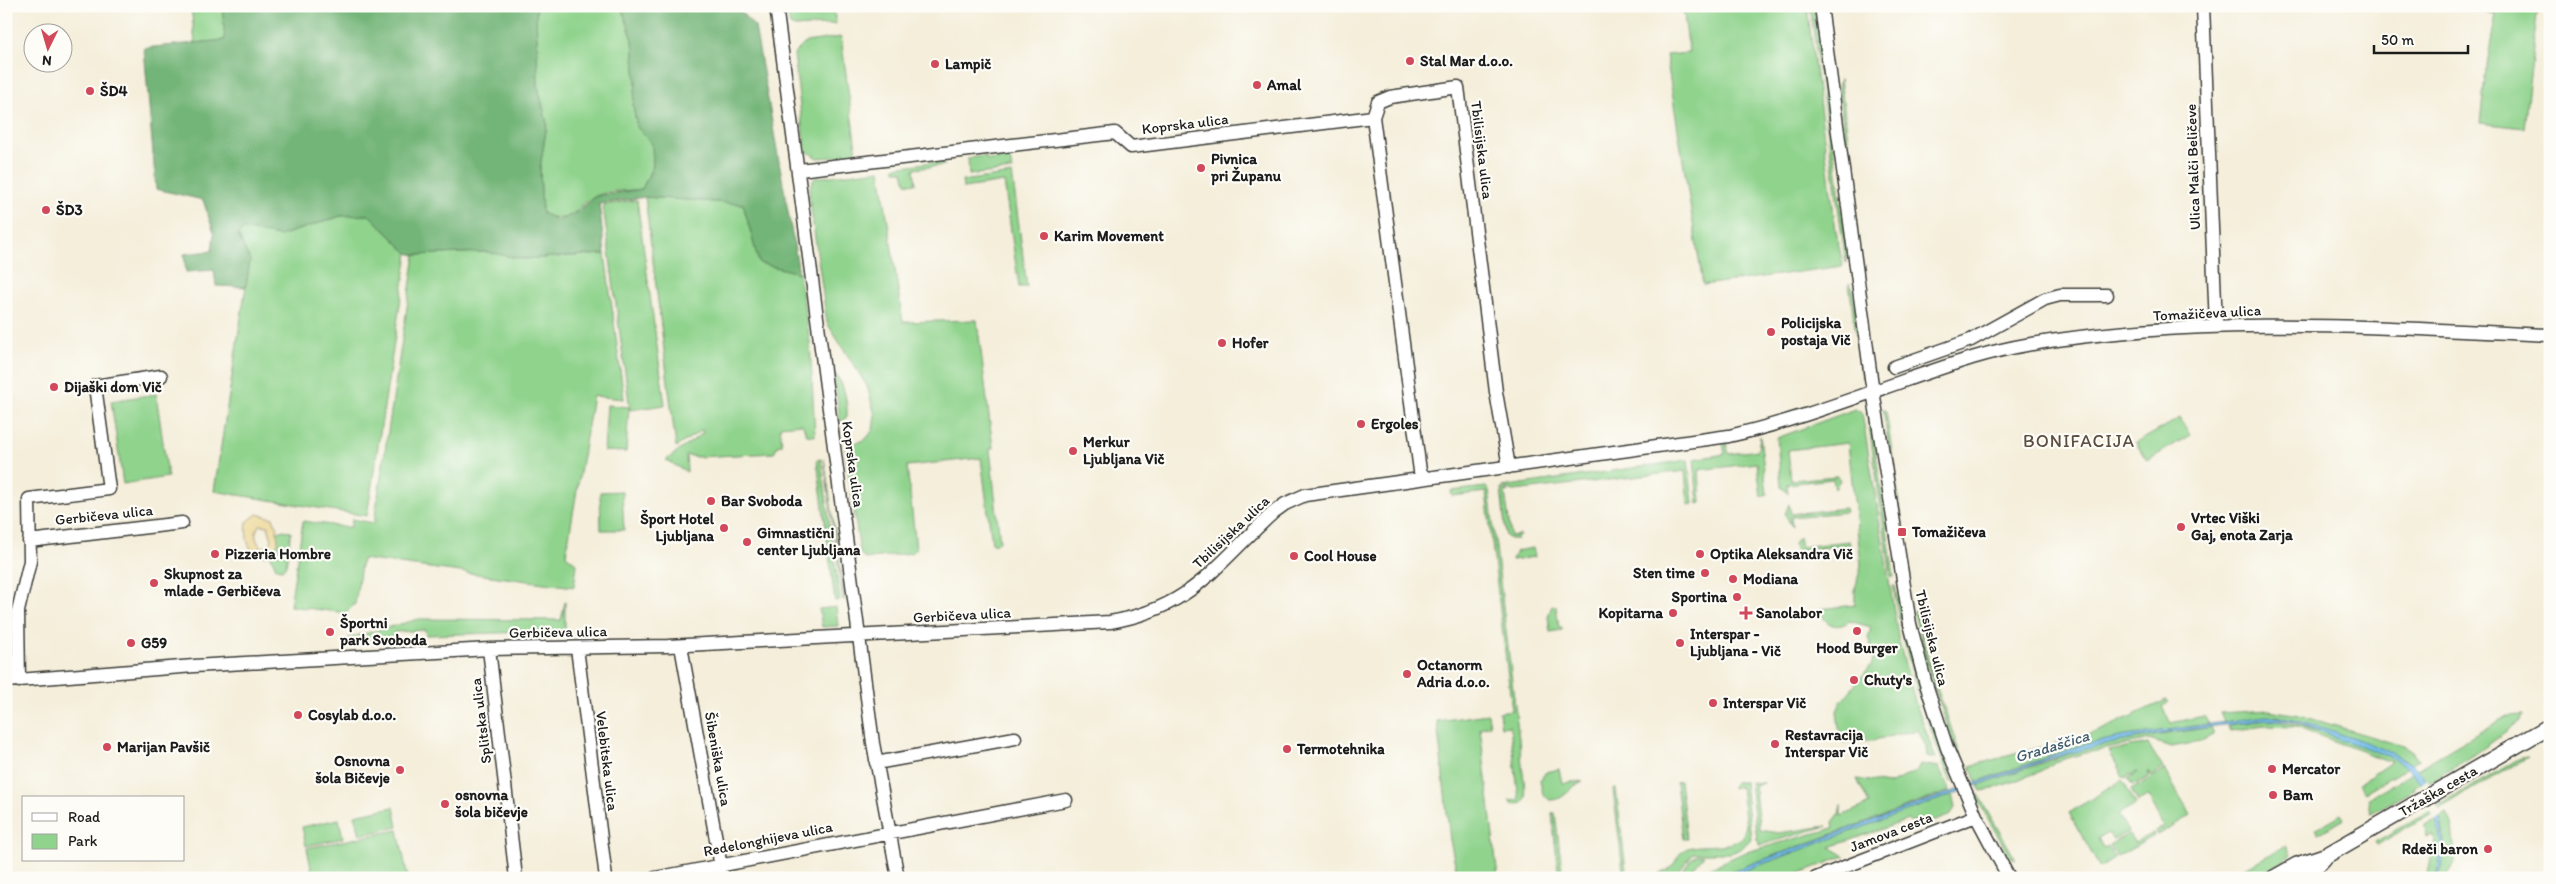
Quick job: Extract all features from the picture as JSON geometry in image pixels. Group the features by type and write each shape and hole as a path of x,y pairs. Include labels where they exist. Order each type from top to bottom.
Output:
{"main road":[{"name":"Tržaška cesta","path":"2274,878 2297,865 2327,855 2550,726"},
{"name":"Tržaška cesta","path":"2305,878 2327,855"}],"street":[{"name":"Koprska ulica","path":"776,6 876,763 898,878"},
{"name":"Tbilisijska ulica","path":"1820,6 1873,392 1910,624 1932,703 1960,779 1976,816 2009,878"},
{"name":"Ulica Malči Beličeve","path":"2203,6 2216,326"},
{"name":"Tbilisijska ulica","path":"1373,117 1378,102 1390,97 1458,87 1496,392 1509,467"},
{"name":"Koprska ulica","path":"799,170 1115,133 1131,147 1373,117"},
{"path":"1373,117 1420,471 1424,478"},
{"path":"1894,367 1971,340 2046,299 2060,295 2107,295"},
{"name":"Tomažičeva ulica","path":"1873,392 1976,356 2026,345 2216,326 2375,327 2550,335"},
{"path":"1971,340 1976,356"},
{"name":"Gerbičeva ulica","path":"20,680 18,611 28,570 29,499 109,489 95,386 161,376"},
{"name":"Tbilisijska ulica","path":"1097,624 1137,617 1156,610 1193,590 1274,512 1293,500 1322,492 1729,436 1784,423 1873,392"},
{"name":"Gerbičeva ulica","path":"29,541 182,523"},
{"name":"Gerbičeva ulica","path":"6,681 194,666 489,649 681,646 1097,624"},
{"name":"Šibeniška ulica","path":"681,646 722,871"},
{"name":"Velebitska ulica","path":"577,648 606,878"},
{"name":"Splitska ulica","path":"489,649 516,878"},
{"path":"876,763 1015,738"},
{"path":"888,833 1066,800"},
{"name":"Jamova cesta","path":"1816,878 1976,816"},
{"name":"Redelonghijeva ulica","path":"655,878 722,871 888,833"}],"green space":[{"path":"191,6 222,6 226,40 195,43"},
{"path":"222,6 536,6 538,86 547,124 540,168 542,213 558,220 574,214 596,196 642,189 653,166 652,144 637,127 633,106 636,83 633,40 621,6 735,6 755,27 799,273 759,263 743,204 645,197 599,204 605,254 523,259 487,252 415,255 408,253 369,215 341,216 279,236 243,229 238,235 250,260 246,287 216,286 214,270 186,272 184,254 212,251 214,233 203,200 156,189 144,48 225,40"},
{"path":"536,6 621,6 633,40 636,83 633,106 637,127 652,144 653,165 642,189 601,194 567,217 561,218 542,214 540,168 547,124 538,86"},
{"path":"786,6 833,6 836,24 795,27 790,25"},
{"path":"1683,6 1807,6 1836,231 1843,266 1703,285 1666,55 1689,53"},
{"path":"1810,6 1814,6 1848,254 1846,263"},
{"path":"2438,6 2538,6 2524,128 2480,123 2486,69 2496,14"},
{"path":"841,37 857,156 817,158 805,150 794,54 806,42"},
{"path":"1840,79 1853,175 1849,169 1838,87"},
{"path":"1009,153 1012,170 969,175 968,158 986,156 987,160 1000,159 1000,154"},
{"path":"941,162 945,165 914,169 916,184 906,183 903,171 895,171 895,167"},
{"path":"880,170 903,322 977,320 993,448 990,449 1000,542 992,544 981,458 907,466 916,548 911,553 865,559 860,553 845,447 866,439 873,430 875,415 867,386 827,323 809,195 811,184 815,178"},
{"path":"1012,174 1027,287 1019,287 1004,182 963,188 962,181"},
{"path":"645,197 743,204 759,263 799,273 810,342 815,436 807,435 802,424 780,426 782,445 777,446 774,453 697,457 686,455 687,472 666,460 703,433 702,430 676,447"},
{"path":"637,200 665,405 630,410 603,205"},
{"path":"369,215 408,253 367,516 214,491 250,260 238,235 243,229 279,236 341,216"},
{"path":"487,252 523,259 605,254 624,399 593,396 566,555 577,564 574,587 362,559 355,604 345,613 290,606 303,521 345,527 351,527 352,519 374,523 415,255"},
{"path":"1849,283 1853,289 1864,378 1862,378"},
{"path":"834,373 843,387 847,405 847,417 840,422"},
{"path":"156,394 168,477 123,484 111,401"},
{"path":"607,405 629,407 626,452 604,451"},
{"path":"1883,408 1886,411 1910,575 1907,575"},
{"path":"1855,409 1862,413 1899,642 1915,701 1936,759 1927,757 1926,746 1917,730 1870,741 1843,742 1840,737 1837,711 1841,702 1872,664 1874,653 1868,638 1871,627 1849,621 1835,626 1824,619 1820,609 1855,605 1855,590 1861,565 1848,443 1788,450 1791,480 1837,476 1840,480 1835,488 1833,479 1787,484 1788,493 1781,487 1777,438"},
{"path":"1867,412 1871,419 1894,577 1891,577"},
{"path":"2180,418 2190,435 2147,461 2136,443"},
{"path":"1760,436 1767,494 1761,497 1757,463 1699,470 1701,503 1698,504 1694,459 1725,454 1723,443 1726,442 1729,454 1758,450"},
{"path":"821,459 840,600 835,601 817,460"},
{"path":"824,459 845,600 843,600"},
{"path":"1688,460 1693,504 1688,505 1685,471 1514,491 1502,487"},
{"path":"1486,487 1489,490 1526,797 1523,803 1513,805 1509,801 1519,800 1510,726 1501,727 1499,712 1512,710 1486,492 1452,496 1451,491"},
{"path":"1501,489 1509,491 1505,492 1511,536 1520,535 1517,539 1510,539 1506,536"},
{"path":"622,491 624,530 601,530 600,492"},
{"path":"1789,504 1791,514 1845,508 1846,512 1791,517 1792,527 1785,514"},
{"path":"284,530 291,532 286,566 282,569 276,568 270,554 274,550 278,532"},
{"path":"1799,537 1801,547 1849,541 1850,545 1801,550 1800,559 1794,543"},
{"path":"1533,548 1535,557 1512,560 1516,551"},
{"path":"1893,586 1895,586 1916,675 1953,781 1951,782 1916,686"},
{"path":"565,602 565,631 426,635 425,630 395,632 395,637 349,640 349,638 419,619 561,620"},
{"path":"1552,606 1556,606 1559,627 1562,627 1562,630 1550,632 1548,616"},
{"path":"836,607 838,626 822,627 819,609"},
{"path":"1916,610 1931,671 1961,756 1956,751 1929,672 1914,613"},
{"path":"2166,700 2169,702 2162,707 2171,723 2204,716 2209,724 2121,737 2079,746 1976,782 1970,766 2097,732"},
{"path":"2269,710 2299,715 2403,746 2412,752 2418,760 2411,765 2404,759 2277,716 2224,722 2220,713"},
{"path":"1488,714 1490,725 1480,728 1498,878 1458,878 1450,840 1437,721"},
{"path":"2524,715 2519,722 2466,760 2429,782 2428,779 2425,781 2417,769 2507,716"},
{"path":"2267,720 2300,726 2340,737 2395,759 2408,767 2365,792 2359,784 2391,762 2296,727 2264,726 2230,731 2227,725"},
{"path":"2211,727 2214,735 2200,742 2171,747 2150,740 2081,754 2055,762 2039,772 1993,789 1981,791 1978,785 2080,750 2122,741"},
{"path":"2148,744 2163,768 2151,776 2148,771 2149,777 2132,786 2128,779 2137,772 2124,778 2109,751"},
{"path":"2528,757 2377,845 2375,842 2521,758"},
{"path":"1920,764 1939,767 1950,791 1713,878 1703,878 1701,872 1743,853 1834,828 1833,822 1839,814 1841,805 1841,816 1869,804 1857,779 1888,784 1916,772"},
{"path":"1559,769 1562,783 1583,781 1574,786 1564,796 1550,800 1543,795 1540,780 1546,772"},
{"path":"2164,770 2191,815 2157,835 2155,832 2164,826 2152,801 2149,796 2138,802 2131,790"},
{"path":"2413,772 2422,783 2414,788 2415,790 2371,813 2368,798"},
{"path":"2122,780 2136,804 2118,814 2128,832 2113,840 2108,833 2098,838 2104,848 2108,846 2115,858 2100,868 2069,813"},
{"path":"1680,781 1687,839 1683,839 1676,782"},
{"path":"1735,782 1745,782 1751,839 1741,849 1731,853 1693,853 1677,874 1673,876 1637,878 1663,873 1688,848 1730,844 1742,838 1746,826 1741,787 1732,788"},
{"path":"1750,782 1764,783 1754,785 1760,830 1779,833 1827,826 1760,845 1757,839"},
{"path":"1613,789 1616,789 1626,870 1623,870"},
{"path":"1977,793 2016,860 2010,857 1974,794"},
{"path":"1952,794 1955,807 1951,815 1922,826 1908,820 1830,847 1845,856 1787,878 1724,878"},
{"path":"394,807 398,827 360,835 355,815"},
{"path":"1555,813 1563,878 1559,878 1552,814"},
{"path":"2446,813 2452,824 2455,861 2445,878 2438,878 2441,871 2444,848 2440,817"},
{"path":"2342,814 2345,819 2318,834 2315,829"},
{"path":"2437,818 2440,841 2438,871 2435,878 2426,878 2434,839 2432,835 2426,837 2425,825"},
{"path":"339,819 343,838 306,846 302,827"},
{"path":"398,830 408,878 313,878 307,848"},
{"path":"2153,833 2154,836 2117,857 2110,845 2129,834 2135,843"},
{"path":"2286,846 2291,855 2259,878 2225,878"},
{"path":"1696,855 1704,855 1691,871 1678,878 1690,860"}],"sand":[{"path":"257,514 273,518 277,527 278,543 268,555 256,554 249,546 247,541 247,522","holes":["260,525 268,526 272,540 269,546 261,547 256,539 256,530"]}],"water":[{"name":"Gradaščica","path":"2266,716 2322,728 2368,743 2406,761 2417,769 2425,779 2431,792 2441,821 2443,852 2442,866 2438,878 2435,878 2440,858 2440,839 2436,820 2423,788 2409,769 2391,757 2313,728 2287,721 2271,720 2157,735 2114,743 2049,759 1724,878 1713,878 2079,746 2121,737"}],"pier":[{"path":"2427,779 2442,815 2434,820 2420,784"}],"place":[{"name":"Stal Mar d.o.o.","path":"1410,61"},
{"name":"Lampič","path":"935,64"},
{"name":"Amal","path":"1257,85"},
{"name":"ŠD4","path":"90,91"},
{"name":"Pivnica pri Županu","path":"1201,168"},
{"name":"ŠD3","path":"46,210"},
{"name":"Karim Movement","path":"1044,236"},
{"name":"Policijska postaja Vič","path":"1771,332"},
{"name":"Hofer","path":"1222,343"},
{"name":"Dijaški dom Vič","path":"54,387"},
{"name":"Ergoles","path":"1361,424"},
{"name":"Merkur Ljubljana Vič","path":"1073,451"},
{"name":"Bar Svoboda","path":"711,501"},
{"name":"Vrtec Viški Gaj, enota Zarja","path":"2181,527"},
{"name":"Šport Hotel Ljubljana","path":"724,528"},
{"name":"Tomažičeva","path":"1902,532"},
{"name":"Gimnastični center Ljubljana","path":"747,542"},
{"name":"Pizzeria Hombre","path":"215,554"},
{"name":"Optika Aleksandra Vič","path":"1700,554"},
{"name":"Cool House","path":"1294,556"},
{"name":"Sten time","path":"1705,573"},
{"name":"Modiana","path":"1733,579"},
{"name":"Skupnost za mlade - Gerbičeva","path":"154,583"},
{"name":"Sportina","path":"1737,597"},
{"name":"Kopitarna","path":"1673,613"},
{"name":"Sanolabor","path":"1746,613"},
{"name":"Hood Burger","path":"1857,631"},
{"name":"Športni park Svoboda","path":"330,632"},
{"name":"G59","path":"131,643"},
{"name":"Interspar - Ljubljana - Vič","path":"1680,643"},
{"name":"Octanorm Adria d.o.o.","path":"1407,674"},
{"name":"Chuty's","path":"1854,680"},
{"name":"Interspar Vič","path":"1713,703"},
{"name":"Cosylab d.o.o.","path":"298,715"},
{"name":"Restavracija Interspar Vič","path":"1775,744"},
{"name":"Marijan Pavšič","path":"107,747"},
{"name":"Termotehnika","path":"1287,749"},
{"name":"Mercator","path":"2272,769"},
{"name":"Osnovna šola Bičevje","path":"400,770"},
{"name":"Bam","path":"2273,795"},
{"name":"osnovna šola bičevje","path":"445,804"},
{"name":"Rdeči baron","path":"2488,849"}],"district":[{"name":"BONIFACIJA","path":"2079,441"}]}
